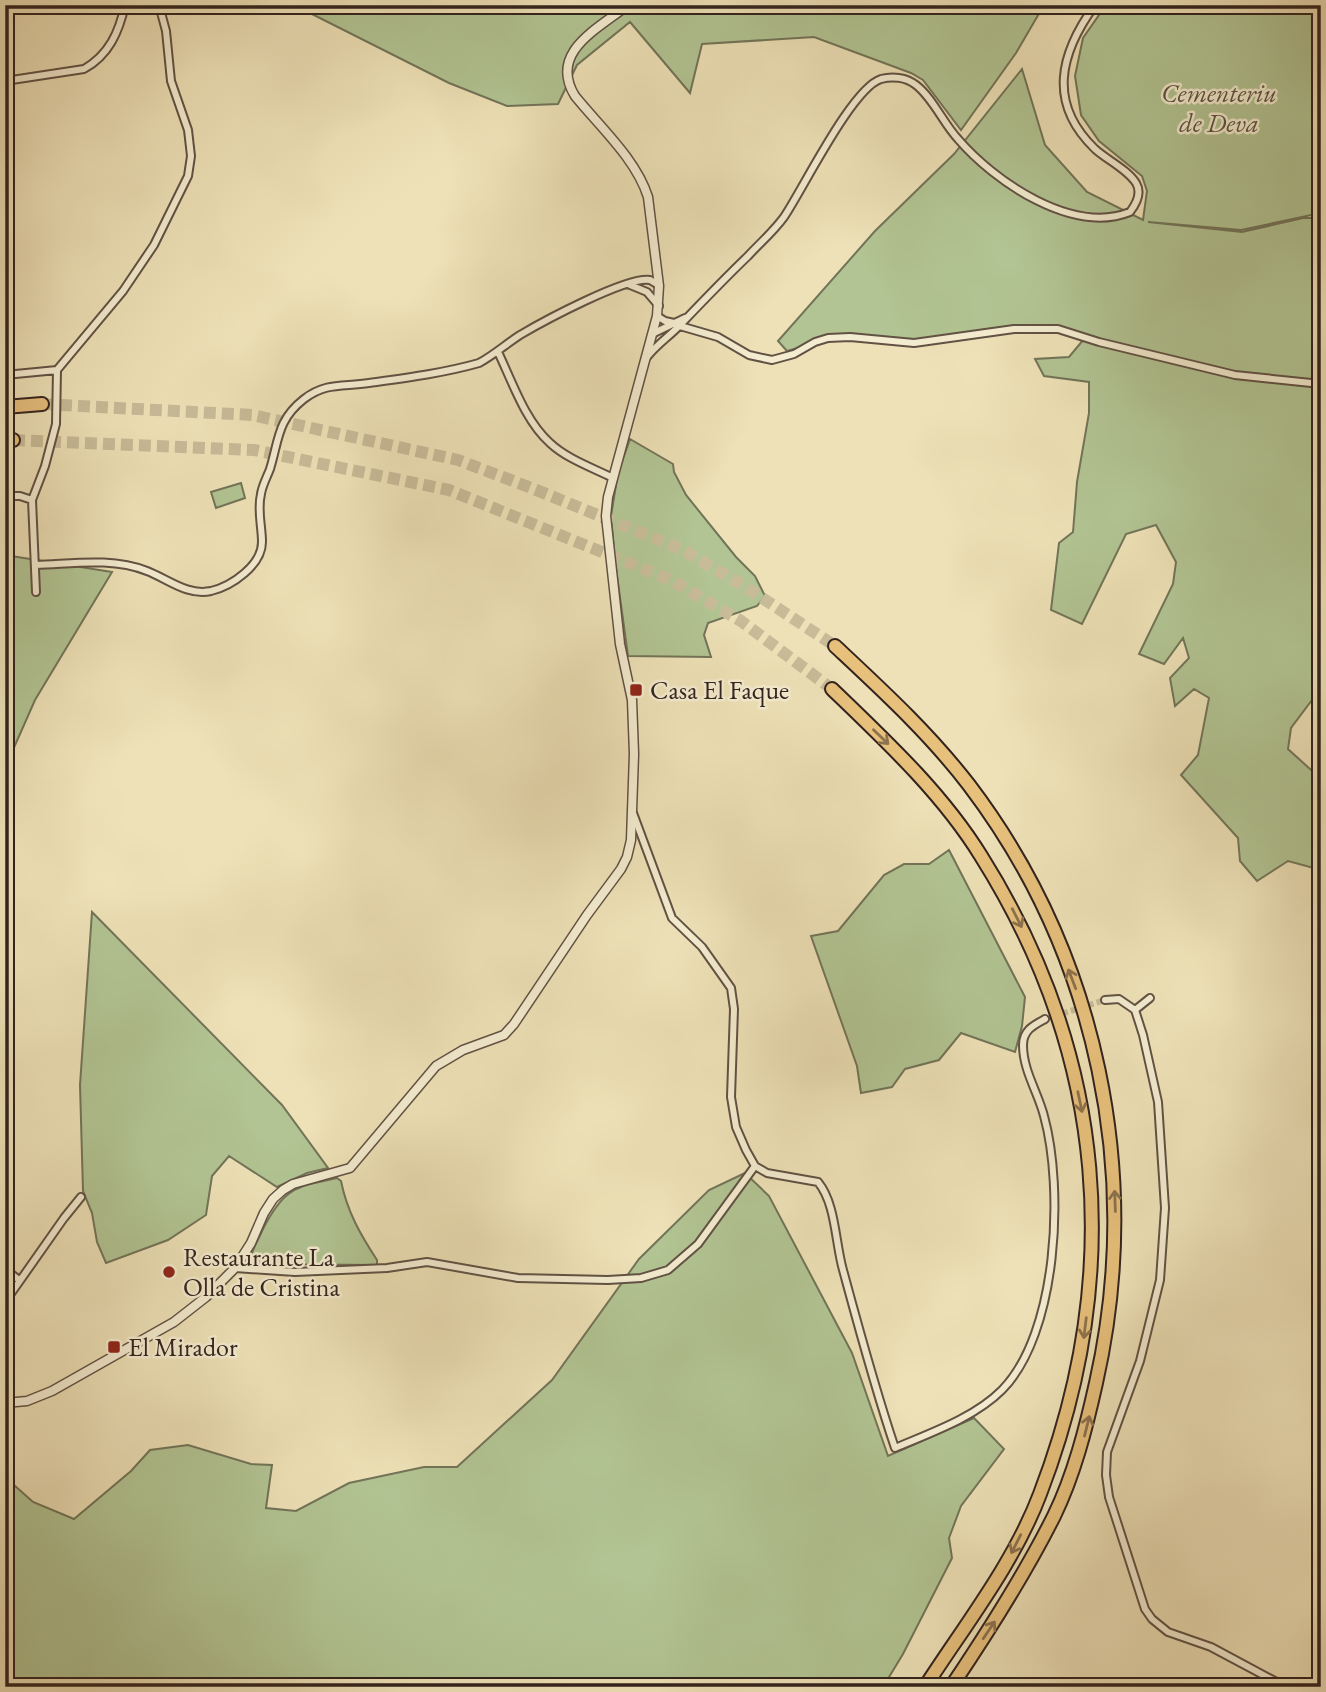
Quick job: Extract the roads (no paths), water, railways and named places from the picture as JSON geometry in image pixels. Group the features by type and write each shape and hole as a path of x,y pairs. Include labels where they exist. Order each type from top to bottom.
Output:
{"highway":[{"path":"5,407 42,404"},
{"path":"835,646 928,735 969,786 1005,838 1043,905 1090,1032 1105,1101 1114,1177 1115,1244 1107,1335 1084,1436 1055,1514 1004,1608 951,1687"},
{"path":"832,690 901,756 943,805 981,854 1017,918 1047,982 1066,1035 1082,1110 1092,1181 1092,1261 1085,1334 1067,1416 1039,1497 1012,1551 925,1687"}],"street":[{"path":"5,81 84,69 104,55 120,26 125,5"},
{"path":"36,592 32,500 45,466 56,424 57,370 123,291 154,245 188,176 191,156 188,130 171,81 166,31 159,5"},
{"path":"5,1403 27,1401 52,1391 174,1322 206,1297 235,1268 251,1243 264,1213 283,1190 293,1184 350,1168 436,1066 463,1050 504,1035 627,857 633,813 632,700 620,644 607,533 608,497 657,316 659,286 645,187 625,156 575,96 566,67 577,46 628,5"},
{"path":"652,334 687,317 783,218 841,123 864,91 879,80 903,78 916,85 980,161 1028,197 1046,206 1081,215 1114,216 1129,212 1139,196 1138,185 1084,136 1067,106 1063,90 1063,72 1068,52 1075,35 1096,5"},
{"path":"36,565 78,561 119,565 147,571 192,592 209,592 226,586 248,570 262,545 260,495 284,419 294,407 320,388 466,367 479,363 518,336 598,294 637,281 651,280 659,286"},
{"path":"630,285 654,289 659,286"},
{"path":"639,287 648,292 659,306"},
{"path":"657,316 665,321 718,337 749,355 772,360 794,354 828,338 850,337 914,343 1014,329 1058,329 1098,342 1235,375 1321,384"},
{"path":"645,358 677,324"},
{"path":"652,334 658,337 669,334"},
{"path":"498,352 532,420 548,442 561,452 613,478"},
{"path":"5,375 57,370"},
{"path":"5,496 20,496 32,500"},
{"path":"633,813 646,844 656,880 673,918 702,947 731,988 734,1009 731,1097 736,1127 746,1150 755,1166 767,1173 818,1182 825,1190 842,1268 894,1448 937,1430 980,1407 1001,1391 1018,1369 1036,1327 1049,1282 1054,1234 1054,1172 1044,1115 1025,1067 1023,1042 1028,1029 1045,1019"},
{"path":"1135,1010 1150,998"},
{"path":"1105,1000 1119,999 1135,1010 1143,1035 1158,1102 1166,1209 1160,1280 1140,1361 1107,1452 1105,1475 1109,1497 1145,1609 1159,1627 1211,1647 1284,1686 1292,1687"},
{"path":"235,1268 295,1272 387,1268 427,1262 518,1278 641,1278 668,1270 698,1244 755,1166"},
{"path":"5,1302 82,1197"},
{"path":"5,1269 19,1280"},
{"path":"1303,1687 1321,1682"}],"tunnel":[{"path":"42,404 252,415 458,460 683,550 744,586 835,646"},
{"path":"13,440 254,450 449,490 671,580 741,621 832,689"},
{"path":"1045,1019 1105,1000"}],"place":[{"name":"Casa El Faque","path":"636,690"},
{"name":"Restaurante La Olla de Cristina","path":"169,1272"},
{"name":"El Mirador","path":"114,1347"}],"park label":[{"name":"Cementeriu de Deva","path":"1219,108"}]}
